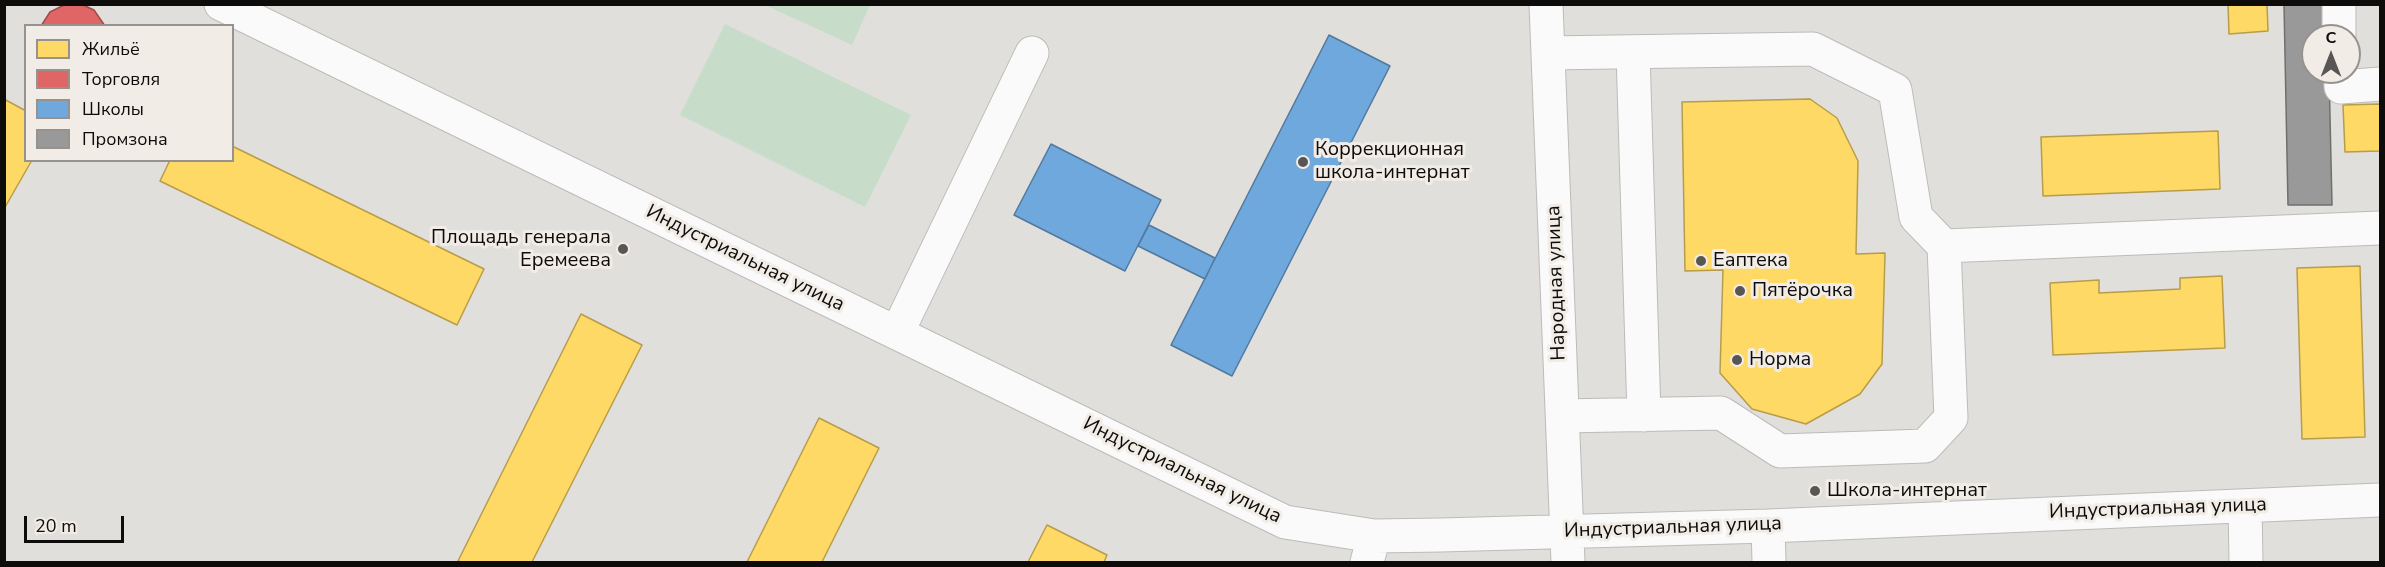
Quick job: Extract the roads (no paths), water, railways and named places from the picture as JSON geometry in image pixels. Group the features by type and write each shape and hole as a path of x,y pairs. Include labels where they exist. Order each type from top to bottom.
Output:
{"street":[{"name":"Индустриальная улица","path":"221,4 1285,522 1370,549 1568,547 1768,526 2380,500"},
{"name":"Народная улица","path":"1546,4 1568,547"},
{"path":"2338,4 2339,24"},
{"path":"1548,53 1813,49 1894,90 1916,217 1944,246 1951,418 1925,446 1780,451 1720,413 1563,416"},
{"path":"1633,52 1644,415"},
{"path":"897,333 1032,53"},
{"path":"2341,84 2341,87 2380,84"},
{"path":"1944,246 2380,228"},
{"path":"2245,506 2246,562"},
{"path":"1768,526 1769,562"}],"place":[{"name":"Коррекционная школа-интернат","path":"1303,162"},
{"name":"Площадь генерала Еремеева","path":"623,249"},
{"name":"Еаптека","path":"1701,261"},
{"name":"Пятёрочка","path":"1740,291"},
{"name":"Норма","path":"1737,360"},
{"name":"Школа-интернат","path":"1815,491"}]}
